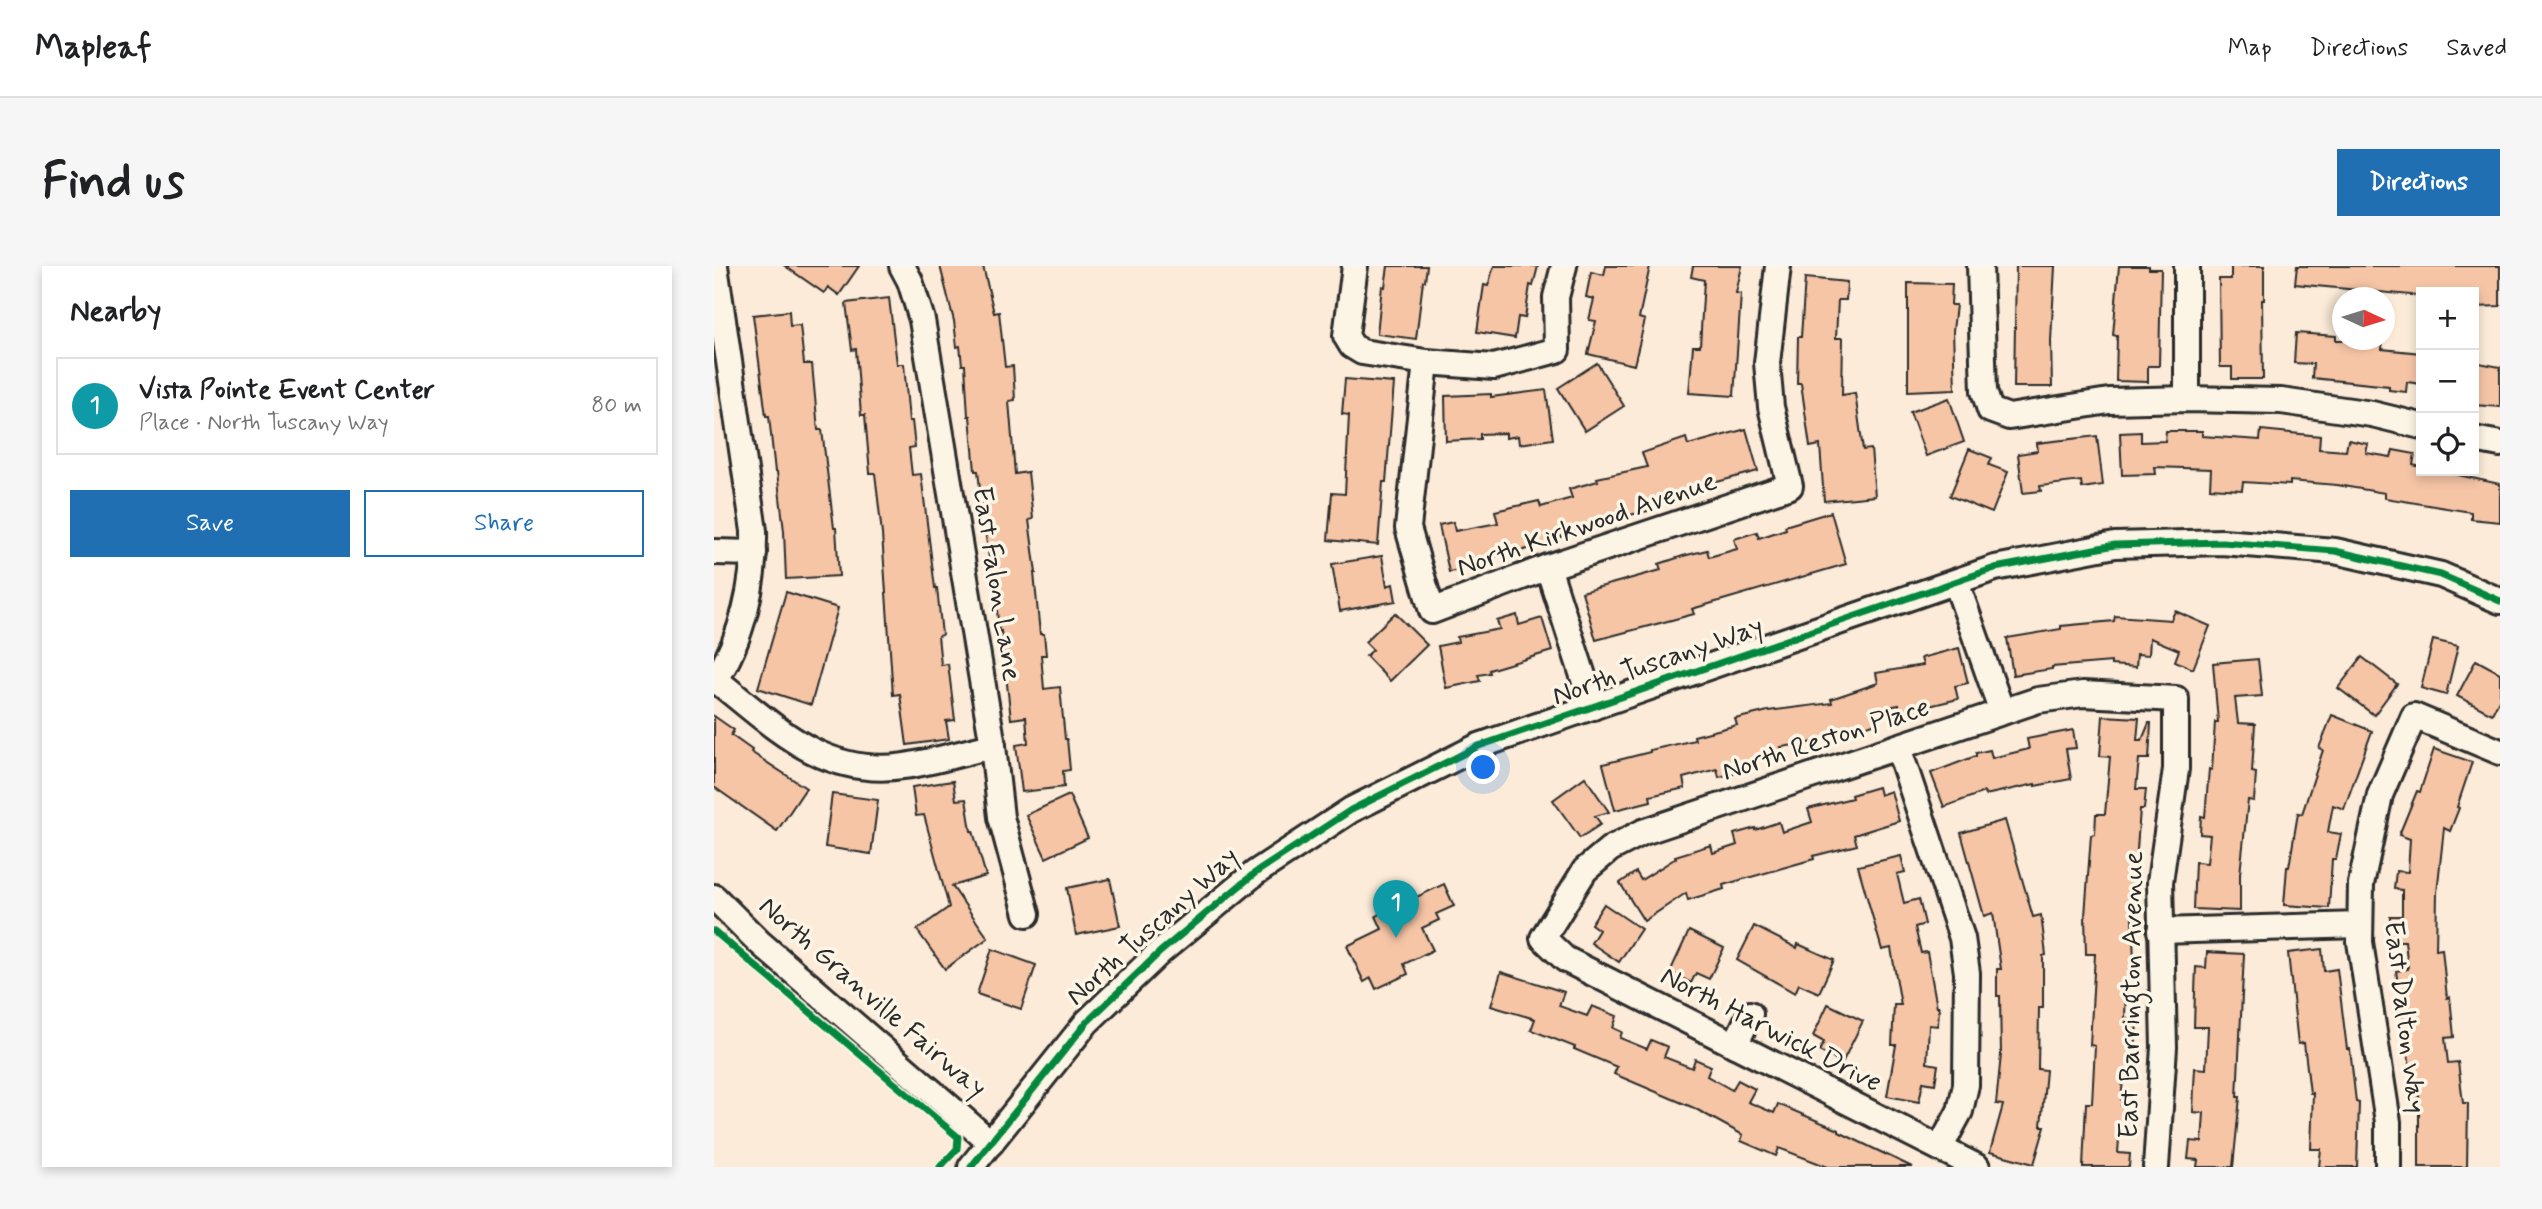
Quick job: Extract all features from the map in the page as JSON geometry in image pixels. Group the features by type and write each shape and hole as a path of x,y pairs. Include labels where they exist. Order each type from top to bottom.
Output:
{"street":[{"path":"715,266 754,531 748,601 730,652 715,681 794,741 828,760 867,767 903,766 993,746"},
{"name":"East Falon Lane","path":"902,266 910,281 922,320 993,746 1002,817 1027,914"},
{"path":"1355,266 1346,336 1352,346 1362,352 1426,362 1494,367 1557,350 1556,297 1564,266"},
{"name":"North Kirkwood Avenue","path":"1426,362 1408,528 1432,611 1548,567 1790,486 1771,408 1767,363 1777,266"},
{"path":"1980,266 1984,391 1990,410 2009,417 2109,401 2187,399 2281,401 2372,414 2416,425"},
{"path":"2187,266 2187,399"},
{"path":"2479,440 2500,444"},
{"name":"North Tuscany Way","path":"971,1167 1087,1022 1160,952 1255,873 1350,810 1479,746 1995,568 2115,545 2222,542 2335,551 2441,575 2500,601"},
{"path":"714,552 754,552"},
{"path":"1548,567 1593,707"},
{"path":"1956,582 2002,712"},
{"name":"North Reston Place","path":"1543,938 1585,870 1610,849 1643,832 2038,700 2083,694 2176,699"},
{"name":"East Barrington Avenue","path":"2156,1167 2164,1047 2160,882 2176,769 2176,699"},
{"name":"East Dalton Way","path":"2388,1167 2388,1122 2360,942 2361,884 2380,795 2414,716 2500,751"},
{"path":"1898,747 1962,939 1967,973 1966,1085 1960,1111 1940,1148"},
{"name":"North Granville Fairway","path":"714,897 759,942 991,1143"},
{"path":"2160,931 2360,925"},
{"name":"North Harwick Drive","path":"1543,938 1565,959 1977,1167"},
{"path":"1735,1045 1750,1014"}],"building":[{"path":"785,266 859,266 839,295 828,287 824,293"},
{"path":"940,266 983,266 994,313 999,312 1005,367 1013,366 1015,400 1009,401 1015,474 1028,472 1033,519 1029,520 1040,634 1044,634 1046,655 1041,655 1044,689 1060,687 1070,770 1063,771 1064,787 1022,792 1016,745 1028,743 1026,717 1011,719 994,578 978,471 975,471 965,365 962,365 960,346 957,347 954,321"},
{"path":"1388,266 1427,266 1416,339 1377,334 1382,286 1385,287"},
{"path":"1494,266 1538,266 1533,286 1530,285 1525,318 1518,317 1515,338 1477,332 1484,285 1488,286"},
{"path":"1606,266 1650,266 1639,318 1645,320 1634,365 1588,354 1596,321 1589,320 1594,299 1586,297 1591,272 1604,275"},
{"path":"1693,266 1742,266 1736,293 1741,294 1734,396 1689,393 1693,346 1700,346 1704,280 1691,277"},
{"path":"2016,266 2055,266 2051,341 2052,387 2014,387"},
{"path":"2119,266 2149,266 2149,269 2161,269 2159,366 2148,366 2148,382 2116,381 2117,336 2113,335"},
{"path":"2231,266 2264,266 2263,379 2232,379 2232,367 2220,367 2219,279 2231,279"},
{"path":"2297,266 2500,266 2500,306 2479,307 2479,287 2416,287 2416,296 2395,294 2395,287 2332,288 2295,284"},
{"path":"1805,278 1847,282 1846,300 1838,300 1836,338 1843,338 1842,395 1855,393 1863,450 1871,449 1875,496 1824,501 1820,445 1810,447 1801,383 1797,383 1798,337 1801,337"},
{"path":"1908,283 1952,284 1951,305 1956,305 1953,331 1955,389 1908,391"},
{"path":"889,298 897,364 904,364 909,421 912,421 915,447 909,448 912,475 921,474 942,635 938,636 941,665 948,664 955,720 946,721 949,739 907,745 900,694 893,695 875,473 870,473 865,415 861,415 856,349 852,350 846,303"},
{"path":"789,311 790,326 800,325 804,364 812,364 818,430 822,430 836,528 839,576 786,579 777,472 769,416 766,416 753,315"},
{"path":"2296,333 2332,336 2332,350 2416,352 2416,383 2407,382 2406,392 2389,390 2389,386 2312,378 2313,364 2294,363"},
{"path":"1597,363 1624,406 1585,431 1558,388"},
{"path":"2479,363 2500,367 2500,407 2479,405"},
{"path":"1345,379 1394,383 1378,545 1328,540 1332,493 1345,494 1349,415 1342,414"},
{"path":"1546,390 1553,439 1519,444 1518,436 1506,438 1506,433 1480,434 1480,439 1446,441 1445,396 1491,394 1491,397"},
{"path":"1949,398 1964,442 1926,456 1910,412"},
{"path":"1746,429 1758,471 1702,486 1703,490 1651,507 1652,510 1602,521 1603,525 1549,540 1550,544 1493,557 1494,563 1449,572 1439,525 1453,522 1455,531 1498,523 1495,511 1539,501 1541,507 1572,498 1569,489 1598,481 1597,478 1647,467 1642,453 1686,438 1688,445"},
{"path":"2261,430 2320,436 2319,449 2346,451 2348,440 2368,444 2366,453 2391,457 2393,450 2415,454 2413,465 2416,466 2416,476 2462,476 2500,484 2500,522 2471,519 2471,512 2385,498 2385,493 2337,485 2290,481 2290,485 2243,482 2242,490 2210,488 2211,469 2155,467 2156,474 2122,475 2120,433 2141,432 2141,442 2165,441 2166,431 2202,431 2202,436 2260,440"},
{"path":"2097,436 2103,485 2082,488 2081,481 2040,486 2041,491 2023,493 2018,454 2038,451 2037,443"},
{"path":"1969,449 1992,458 1989,465 2008,472 1992,513 1950,496"},
{"path":"1831,512 1846,564 1692,609 1694,614 1596,640 1582,592 1661,570 1659,564 1683,556 1707,550 1709,557 1737,549 1734,539 1757,532 1759,538 1786,529 1785,526"},
{"path":"1382,556 1387,586 1393,584 1396,601 1340,611 1332,564"},
{"path":"786,592 838,608 811,705 758,688"},
{"path":"2175,611 2210,626 2193,669 2175,661 2179,650 2150,638 2149,655 2137,654 2136,667 2111,665 2111,662 2052,667 2013,675 2007,638 2061,629 2061,626 2114,621 2115,616 2171,620"},
{"path":"1395,613 1427,645 1390,681 1366,656 1373,650 1365,642"},
{"path":"1517,615 1519,625 1542,618 1552,651 1489,670 1490,673 1478,675 1480,681 1446,688 1438,646 1458,642 1457,637 1500,629 1497,621"},
{"path":"2433,640 2458,646 2446,695 2421,688"},
{"path":"1959,648 1968,683 1955,686 1958,699 1900,713 1899,705 1872,710 1876,723 1828,740 1781,747 1783,754 1741,765 1743,771 1719,777 1717,769 1683,778 1685,788 1650,796 1651,801 1615,810 1603,764 1695,740 1694,736 1737,725 1735,719 1768,711 1832,703 1831,699 1878,683 1876,673 1923,665 1921,658"},
{"path":"2362,657 2397,684 2374,715 2338,688"},
{"path":"2258,659 2262,696 2235,698 2238,723 2255,724 2252,772 2256,773 2254,801 2248,800 2240,874 2240,911 2193,909 2195,862 2207,863 2210,835 2200,834 2201,816 2205,817 2209,769 2212,770 2215,722 2218,722 2213,663"},
{"path":"2476,660 2500,673 2500,698 2492,714 2457,696"},
{"path":"2332,715 2372,731 2344,809 2333,805 2328,832 2341,834 2336,859 2332,859 2329,908 2284,905 2287,867 2298,813 2302,814 2323,750 2319,748"},
{"path":"714,716 734,730 731,735 752,750 751,752 806,788 777,831 714,787"},
{"path":"2103,716 2139,718 2137,740 2142,740 2151,723 2149,759 2139,759 2136,789 2146,789 2144,809 2140,809 2132,917 2134,987 2126,987 2125,1018 2137,1019 2134,1078 2123,1078 2121,1105 2133,1106 2132,1126 2120,1125 2118,1153 2130,1154 2129,1167 2083,1167 2086,1103 2092,1103 2095,1046 2090,1045 2095,954 2086,954 2085,916 2091,835 2095,834 2096,814 2105,814 2110,757 2100,756"},
{"path":"2073,730 2076,748 2066,749 2071,779 1985,795 1984,792 1944,807 1931,773 1976,756 1976,753 1990,750 1992,758 2029,749 2027,739"},
{"path":"2434,749 2472,762 2450,831 2444,828 2437,893 2436,950 2442,949 2447,998 2450,997 2454,1037 2445,1038 2448,1063 2458,1062 2463,1103 2468,1103 2467,1167 2419,1167 2419,1095 2414,1096 2396,971 2408,969 2405,941 2390,941 2390,916 2402,916 2402,890 2394,889 2396,871 2408,872 2410,839 2399,835 2417,791 2420,792"},
{"path":"1585,777 1609,812 1595,816 1601,824 1580,838 1553,800"},
{"path":"953,781 956,800 966,799 971,831 986,876 952,886 988,938 945,969 917,930 949,907 924,815 916,816 912,787"},
{"path":"1878,787 1880,795 1891,791 1899,821 1854,835 1857,845 1723,885 1724,889 1688,900 1686,893 1644,921 1620,883 1636,872 1641,880 1676,858 1675,856 1711,845 1713,853 1737,845 1734,834 1779,822 1782,832 1812,822 1808,809 1852,798 1851,795"},
{"path":"832,794 878,800 871,854 825,847"},
{"path":"1069,795 1088,838 1046,858 1026,815"},
{"path":"2005,820 2033,917 2041,915 2046,955 2043,956 2043,1008 2039,1008 2038,1069 2046,1070 2041,1126 2045,1126 2034,1164 1990,1152 2003,1105 1996,1104 2001,1055 1997,969 2001,969 1993,913 1984,916 1961,833"},
{"path":"1901,856 1905,872 1897,874 1904,903 1919,899 1925,924 1915,927 1921,953 1927,952 1939,1007 1938,1026 1929,1025 1927,1063 1938,1065 1935,1084 1923,1082 1919,1102 1887,1096 1896,1045 1892,1045 1894,1005 1901,1005 1891,948 1882,950 1858,866"},
{"path":"1110,879 1120,926 1076,935 1067,888"},
{"path":"1444,884 1454,906 1436,914 1439,920 1422,928 1433,950 1404,964 1408,974 1376,989 1371,978 1364,982 1347,946 1382,929 1376,916"},
{"path":"1604,904 1641,929 1619,962 1591,943 1599,930 1591,924"},
{"path":"1754,926 1797,948 1798,944 1834,960 1819,993 1799,984 1795,993 1737,960"},
{"path":"1689,931 1724,948 1709,979 1696,973 1691,983 1670,972"},
{"path":"992,949 1036,965 1021,1009 977,994"},
{"path":"2322,949 2324,971 2337,969 2347,1049 2350,1049 2356,1102 2359,1103 2357,1167 2319,1167 2321,1149 2311,1149 2313,1093 2310,1093 2304,1043 2298,1044 2288,953"},
{"path":"2207,952 2244,954 2237,1097 2240,1097 2233,1167 2197,1167 2198,1160 2188,1159 2190,1141 2202,1142 2204,1113 2193,1112 2194,1086 2195,1068 2206,1069 2208,1027 2194,1027 2196,967 2206,968"},
{"path":"1501,972 1564,992 1559,1006 1587,1016 1592,1006 1617,1016 1613,1028 1622,1032 1620,1038 1647,1049 1651,1040 1668,1047 1664,1057 1692,1068 1695,1059 1711,1066 1707,1076 1732,1090 1738,1080 1755,1089 1748,1102 1774,1113 1778,1104 1839,1130 1912,1167 1828,1167 1779,1148 1776,1156 1741,1141 1743,1135 1694,1108 1614,1074 1617,1067 1531,1030 1535,1019 1491,1006"},
{"path":"1828,1004 1863,1021 1842,1063 1819,1051 1824,1042 1813,1036"}],"cycle path":[{"path":"971,1167 1087,1022 1160,952 1255,873 1351,810 1479,746 1995,568 2115,545 2222,542 2335,551 2441,575 2500,601"},
{"path":"714,931 958,1137 957,1149 940,1167"}],"place":[{"name":"Vista Pointe Event Center","path":"1396,938"}]}
